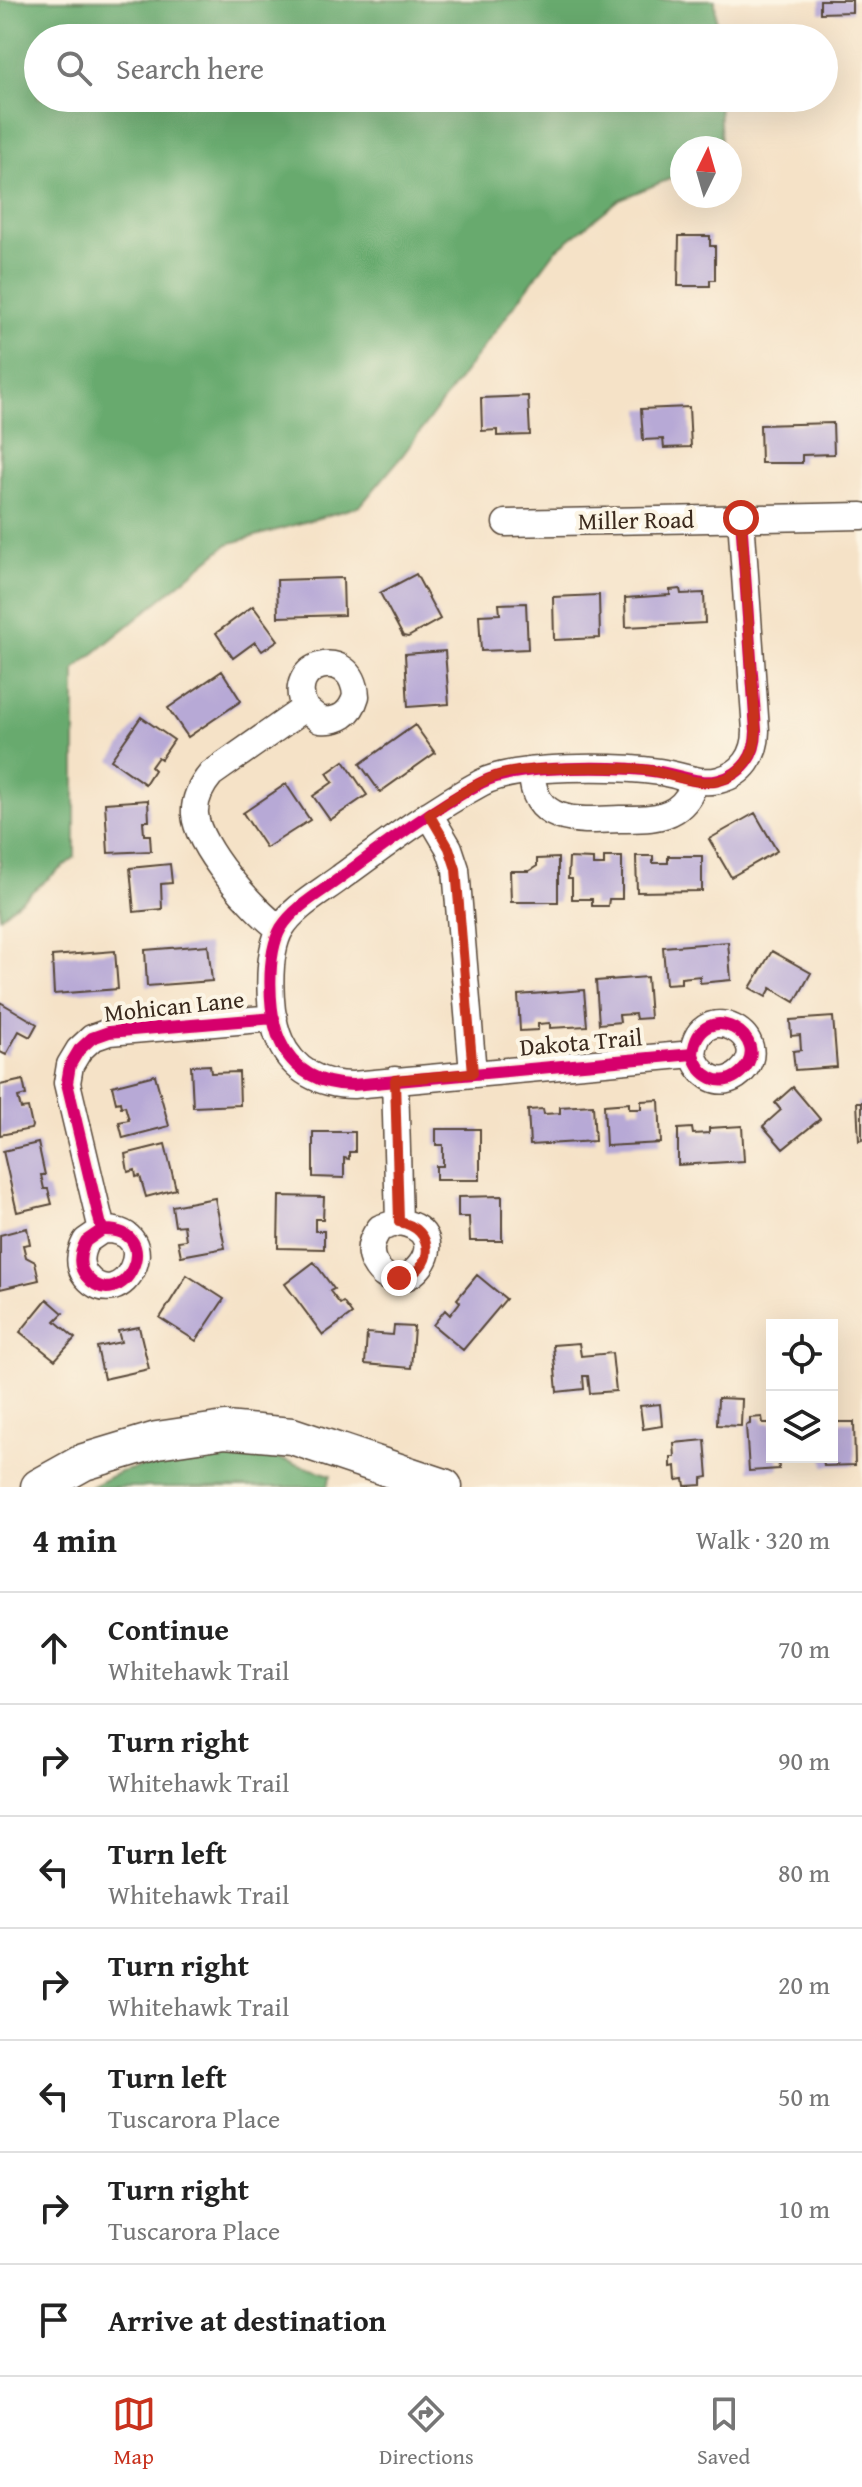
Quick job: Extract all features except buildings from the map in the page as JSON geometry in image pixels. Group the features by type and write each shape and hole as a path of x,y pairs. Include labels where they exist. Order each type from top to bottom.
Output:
{"main road":[{"path":"39,1487 99,1457 157,1440 225,1430 292,1436 444,1487"}],"street":[{"name":"Miller Road","path":"506,523 862,516"},
{"path":"305,708 211,774 200,788 195,806 197,823 204,840 248,902 280,929 295,911 429,814 498,775 532,771 641,770 695,780 715,781 731,777 743,767 755,747 756,731 741,518"},
{"path":"532,771 534,788 541,802 552,813 574,821 651,818 667,814 685,801 695,780"},
{"path":"429,814 449,848 456,869 473,1073"},
{"name":"Dakota Trail","path":"280,929 271,960 276,1030 285,1050 308,1074 340,1085 693,1054"},
{"name":"Mohican Lane","path":"102,1230 68,1092 70,1065 79,1050 92,1038 109,1032 274,1018"},
{"path":"395,1080 399,1222"}],"green space":[{"path":"0,0 715,0 716,24 24,24 24,112 720,112 721,136 670,136 670,179 620,199 556,250 402,456 360,506 228,544 75,669 75,857 0,917"},
{"path":"200,1452 276,1458 331,1475 327,1487 90,1487 120,1472"}],"cycle path":[{"path":"693,1054 698,1036 708,1026 721,1024 744,1036 750,1047 749,1060 740,1073 725,1080 705,1074 693,1054 353,1085 330,1082 300,1068 280,1041 271,1000 271,968 281,928 300,907 444,804 481,783 518,772 595,768 660,772 712,781 727,777 741,768 754,748 756,731 741,518"},
{"path":"102,1230 122,1233 133,1242 136,1255 133,1268 125,1280 113,1287 100,1287 86,1276 80,1263 86,1241 102,1230 67,1083 70,1065 79,1050 92,1038 109,1032 274,1018"}],"route":[{"path":"399,1278 408,1277 422,1267 427,1250 422,1233 407,1223 399,1222 395,1080 473,1073 455,863 429,814 483,782 517,771 641,770 707,782 731,777 743,767 755,747 756,731 741,518"}]}
